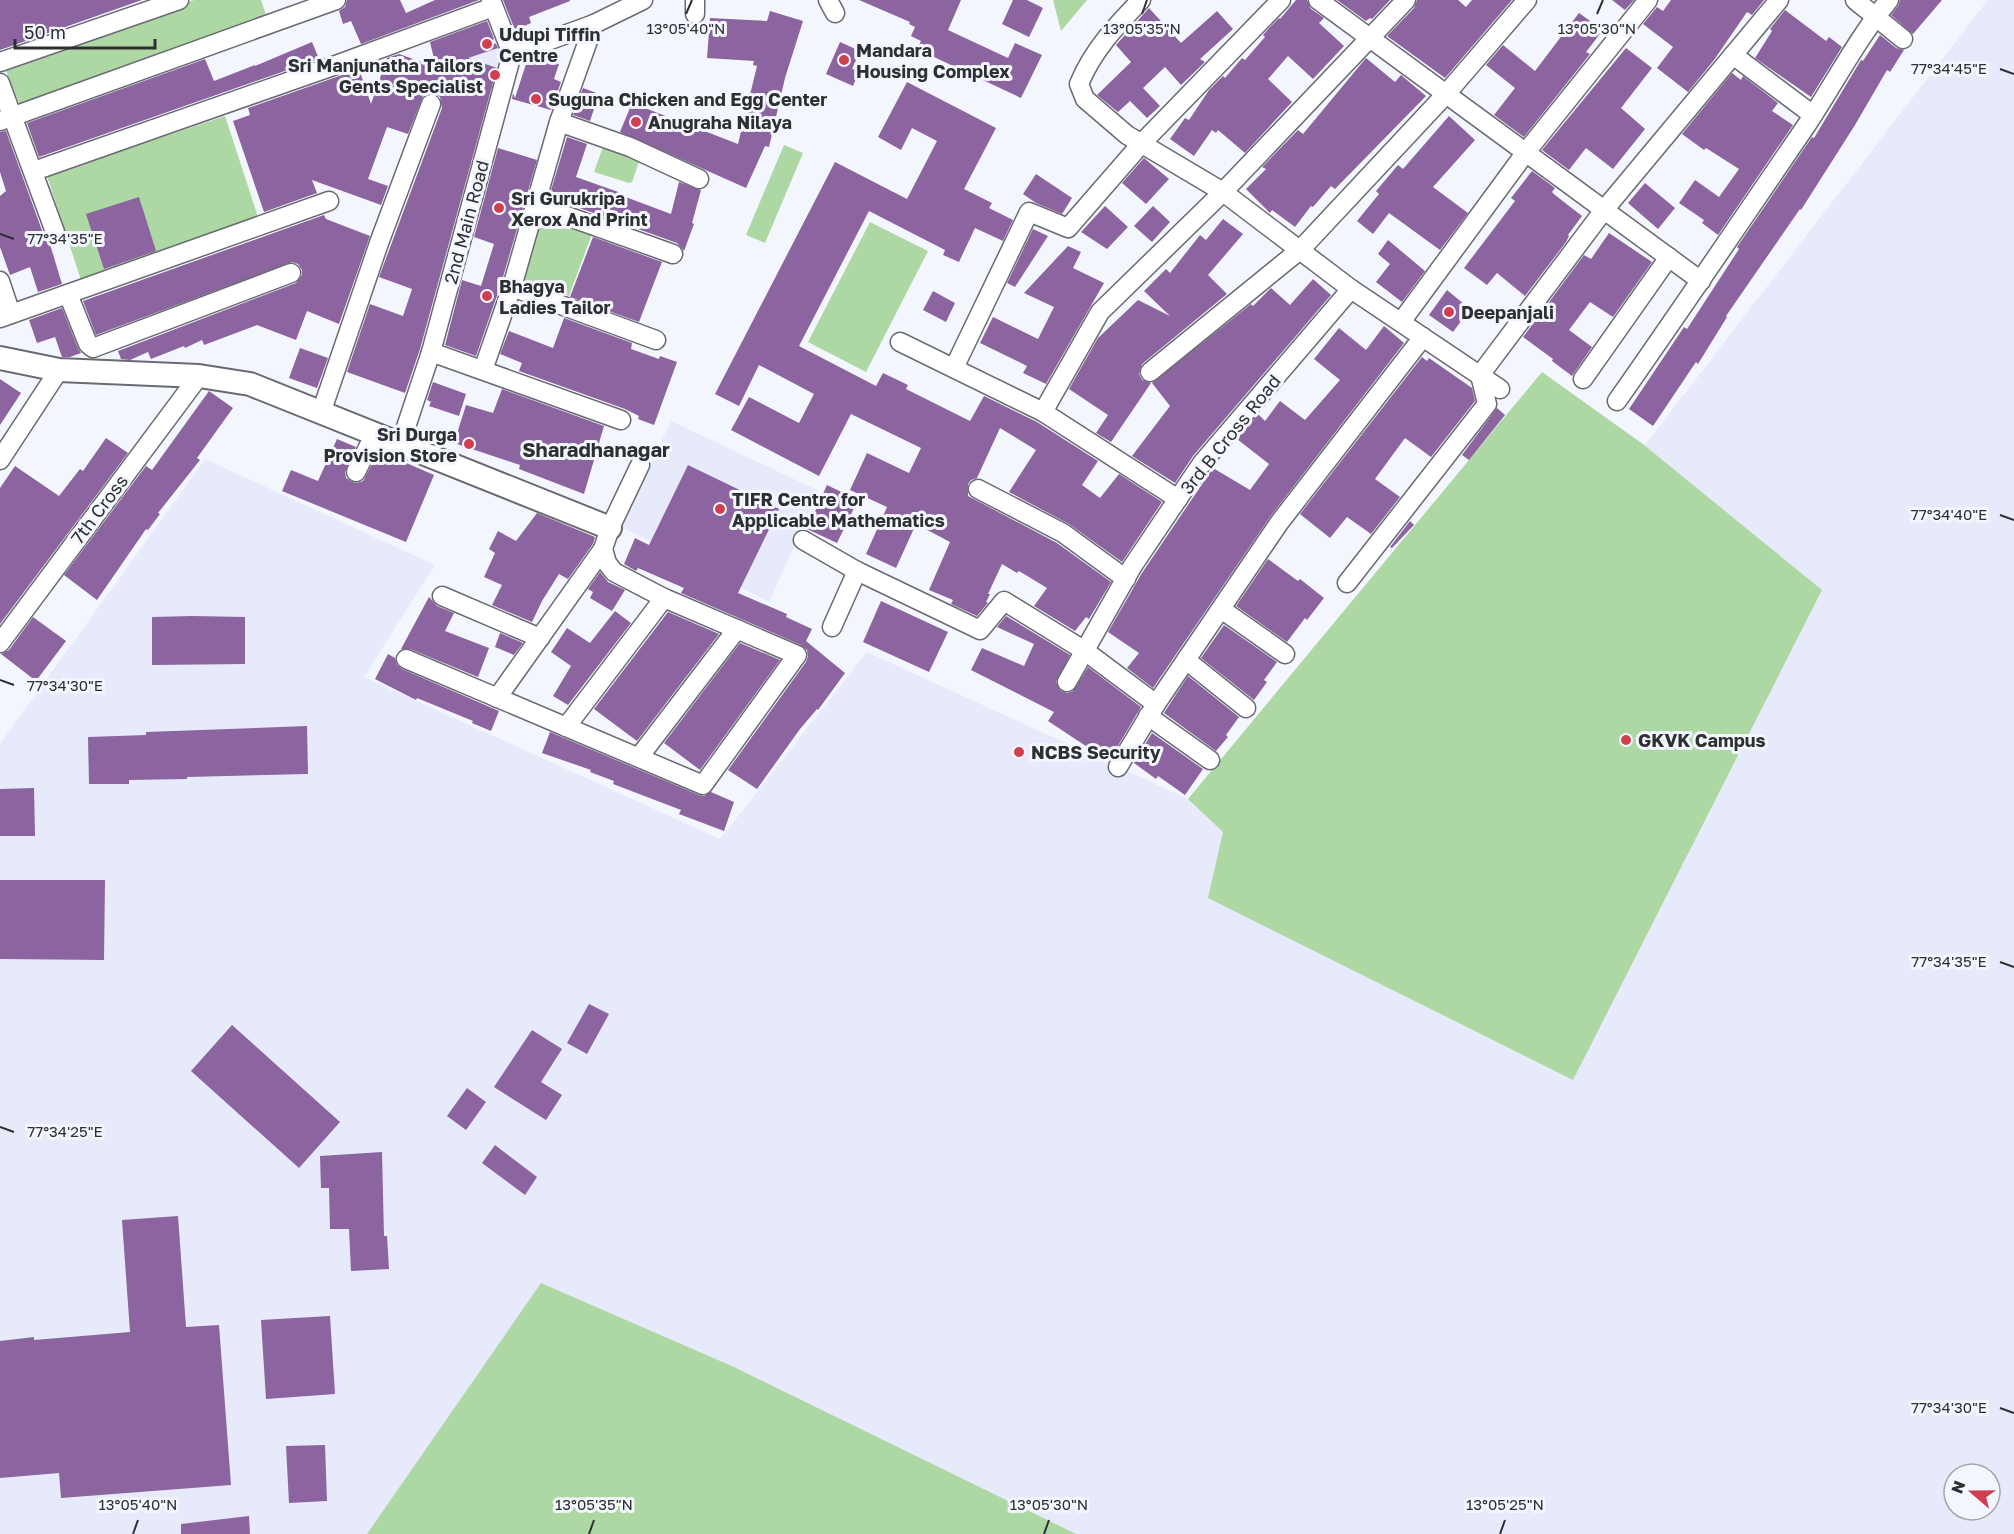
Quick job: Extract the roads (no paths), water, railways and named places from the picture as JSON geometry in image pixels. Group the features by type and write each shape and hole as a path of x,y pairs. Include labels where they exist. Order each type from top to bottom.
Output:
{"street":[{"path":"0,62 179,0"},
{"path":"6,119 336,0"},
{"path":"34,171 336,65 492,3 512,54 594,24 643,0"},
{"path":"1141,0 1101,42 1085,68 1079,84 1085,99 1141,144 1223,192 1351,289 1500,389"},
{"path":"954,368 1029,212 1068,228 1141,144 1281,0"},
{"path":"1318,0 1701,281"},
{"path":"1043,412 1100,312 1223,192 1406,0"},
{"path":"1150,372 1301,249 1446,94 1527,0"},
{"path":"1401,322 1526,152 1648,0"},
{"path":"1480,375 1604,210 1779,0"},
{"path":"1855,0 1903,39"},
{"path":"1617,401 1701,281 1813,115 1875,17 1889,0"},
{"path":"483,370 512,287 560,122 594,24"},
{"name":"2nd Main Road","path":"400,445 431,352 512,54"},
{"path":"1733,55 1813,115"},
{"path":"0,83 6,119 34,171 55,232"},
{"path":"321,413 379,243 431,104"},
{"path":"560,122 630,147 699,179"},
{"path":"0,281 6,316 329,201"},
{"path":"536,205 673,254"},
{"path":"1583,379 1669,257"},
{"path":"68,294 88,344 93,348 291,273"},
{"path":"512,287 656,340"},
{"name":"3rd B Cross Road","path":"1066,682 1126,579 1202,463 1351,289"},
{"path":"1118,767 1152,710 1279,523 1423,337"},
{"path":"900,342 1043,412 1178,499"},
{"path":"431,352 621,420"},
{"path":"0,358 59,370 199,376 250,384 400,445 607,539"},
{"path":"0,460 59,370"},
{"path":"1347,583 1487,404 1480,375"},
{"name":"7th Cross","path":"0,643 199,376"},
{"path":"356,472 374,435"},
{"path":"497,698 607,539 640,465"},
{"path":"978,489 1063,533 1126,579"},
{"path":"406,659 703,785 797,655 664,598 614,572 606,563 607,539"},
{"path":"803,540 857,571 980,630 1004,601 1085,651 1209,760"},
{"path":"832,627 857,571"},
{"path":"442,596 540,638"},
{"path":"566,727 664,598"},
{"path":"1221,609 1285,654"},
{"path":"639,757 737,629"},
{"path":"1186,660 1246,708"}],"place":[{"name":"Udupi Tiffin Centre","path":"487,44"},
{"name":"Mandara Housing Complex","path":"844,60"},
{"name":"Sri Manjunatha Tailors Gents Specialist","path":"495,75"},
{"name":"Suguna Chicken and Egg Center","path":"536,99"},
{"name":"Anugraha Nilaya","path":"636,122"},
{"name":"Sri Gurukripa Xerox And Print","path":"499,208"},
{"name":"Bhagya Ladies Tailor","path":"487,296"},
{"name":"Deepanjali","path":"1449,312"},
{"name":"Sri Durga Provision Store","path":"469,444"},
{"name":"TIFR Centre for Applicable Mathematics","path":"720,509"},
{"name":"GKVK Campus","path":"1626,740"},
{"name":"NCBS Security","path":"1019,752"}],"district":[{"name":"Sharadhanagar","path":"596,449"}]}
